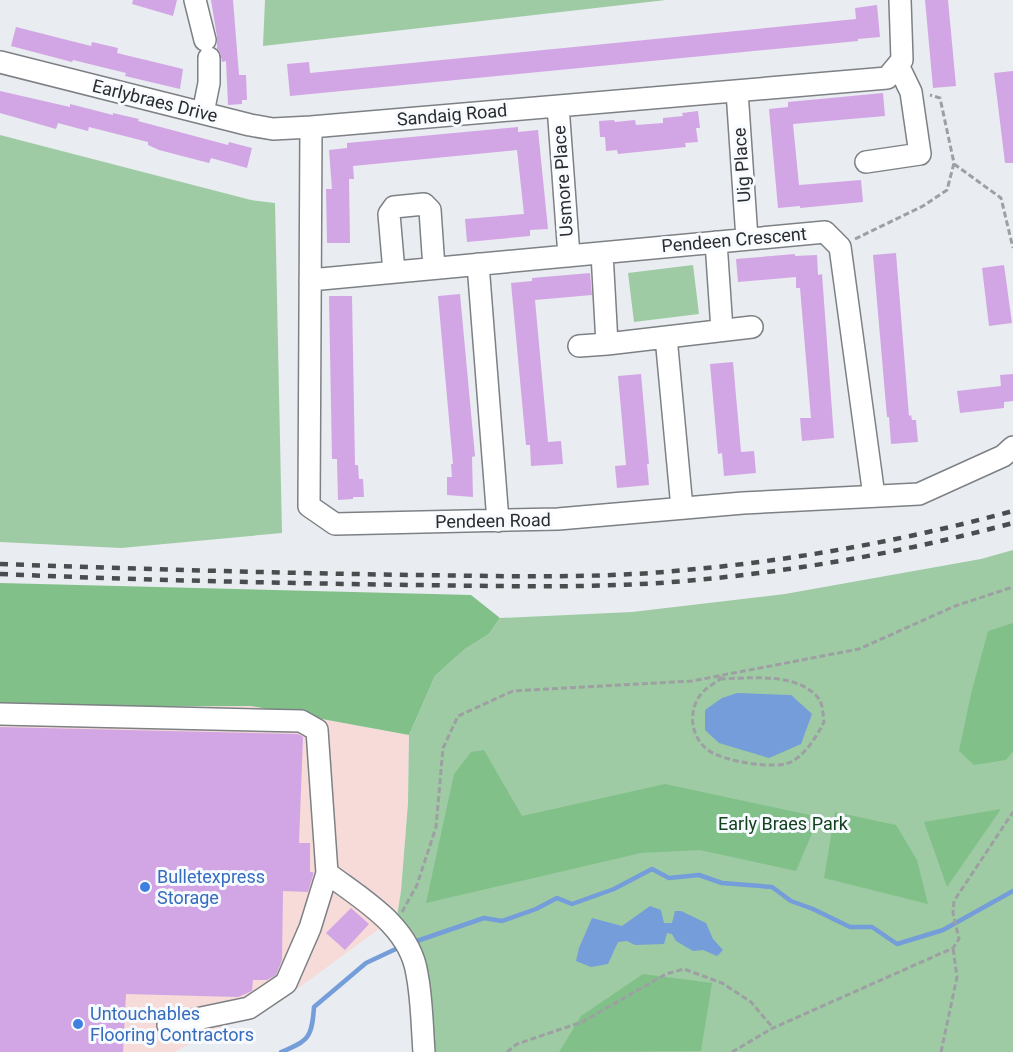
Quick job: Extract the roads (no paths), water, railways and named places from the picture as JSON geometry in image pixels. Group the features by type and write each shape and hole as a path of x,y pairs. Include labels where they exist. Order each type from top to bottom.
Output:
{"street":[{"path":"195,0 207,49 209,83 203,113"},
{"path":"866,162 920,154 911,92 898,65 902,60 900,0"},
{"name":"Earlybraes Drive","path":"0,62 250,125 273,129 310,127"},
{"name":"Sandaig Road","path":"310,127 887,78 898,65"},
{"name":"Uig Place","path":"737,91 747,239"},
{"name":"Usmore Place","path":"558,106 569,256"},
{"path":"310,127 310,280"},
{"path":"394,272 389,214 394,207 424,204 430,210 434,268"},
{"name":"Pendeen Crescent","path":"310,280 825,232 840,247 874,496"},
{"path":"716,242 722,330"},
{"path":"602,253 607,344"},
{"path":"478,264 498,521"},
{"name":"Pendeen Road","path":"310,280 309,506 335,524 558,519 743,503 919,494 1003,456 1013,447"},
{"path":"579,346 752,327"},
{"path":"666,337 682,508"},
{"path":"0,714 301,722 317,730 327,873 310,928 286,983 249,1008 168,1025"},
{"path":"327,873 379,911 408,945 417,972 424,1052"}],"water":[{"path":"737,693 791,695 812,714 801,744 769,758 719,743 705,730 705,710 722,698"},
{"path":"650,906 661,910 664,923 672,923 675,911 681,911 706,923 713,939 723,950 717,956 703,950 693,951 676,941 672,934 667,933 664,944 635,945 627,941 618,942 608,964 591,967 576,961 592,918 622,926"}],"waterway":[{"path":"411,943 484,918 502,921 536,909 557,898 572,904 614,889 652,869 669,878 699,875 722,883 772,887 791,901 850,927 872,927 897,944 943,930 1013,891"},
{"path":"281,1052 298,1045 307,1037 312,1025 314,1007 366,963 400,947"}],"railway":[{"path":"0,564 363,574 618,575 728,566 810,555 892,540 1013,511"},
{"path":"0,574 363,584 626,585 696,580 816,565 895,551 1013,523"}],"place":[{"name":"Bulletexpress Storage","path":"145,887"},
{"name":"Untouchables Flooring Contractors","path":"78,1024"}],"park label":[{"name":"Early Braes Park","path":"783,824"}]}
